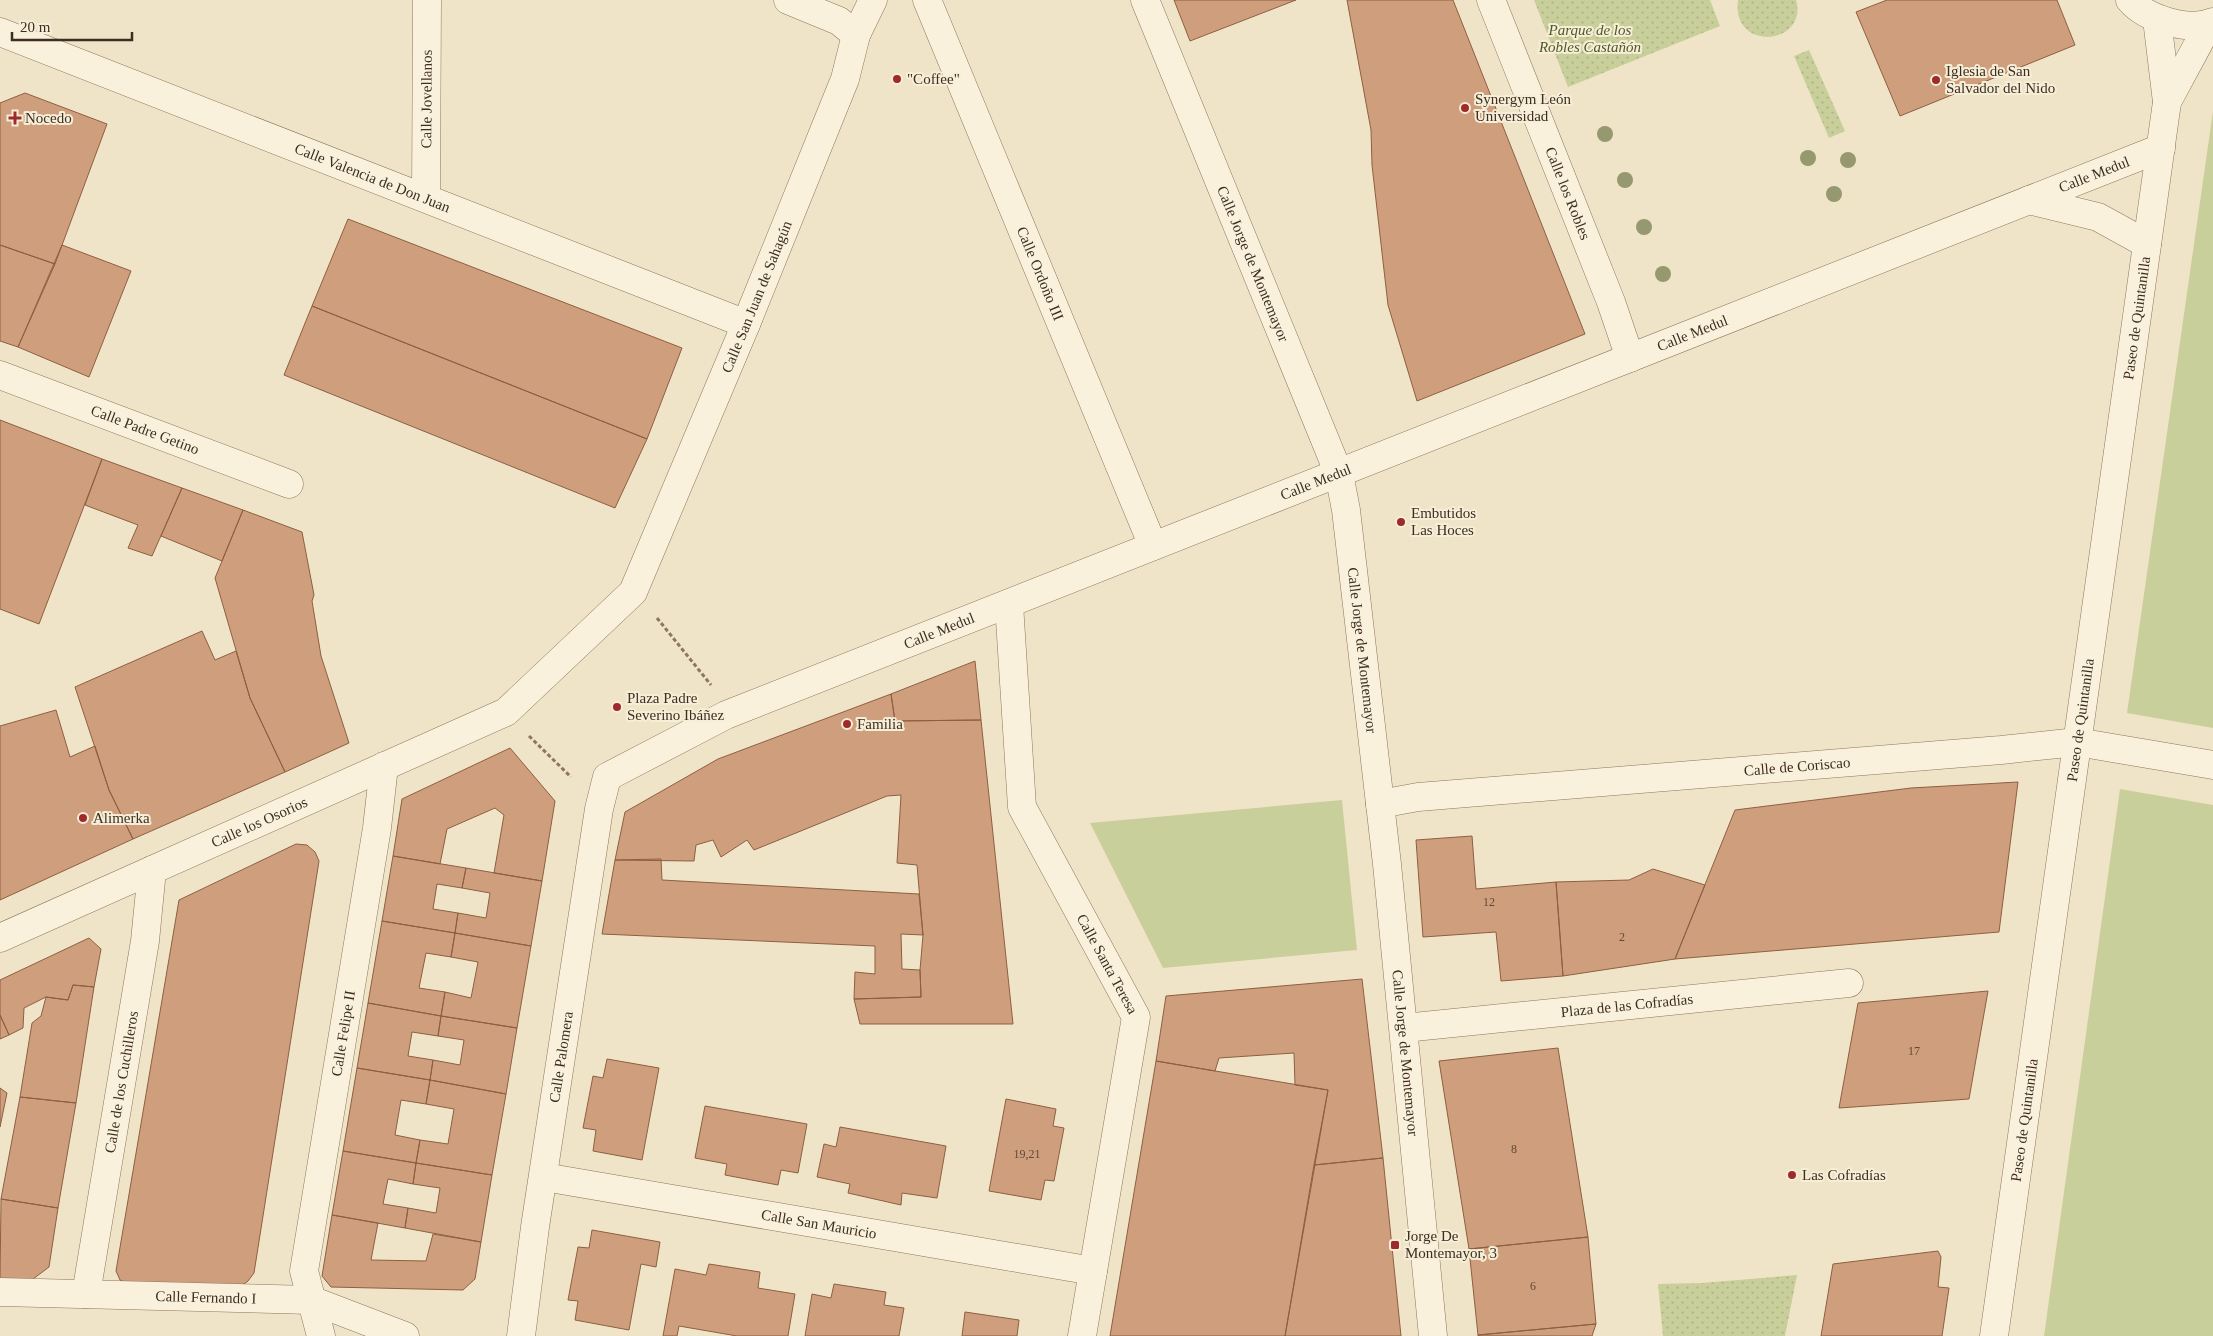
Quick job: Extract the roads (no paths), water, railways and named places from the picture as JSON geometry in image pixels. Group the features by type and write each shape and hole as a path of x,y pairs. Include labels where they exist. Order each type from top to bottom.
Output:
{"street":[{"name":"Calle Jovellanos","path":"426,198 427,0"},
{"path":"788,0 839,21 856,35"},
{"name":"Calle San Juan de Sahagún","path":"511,708 633,592 746,324 845,79 856,35 873,0"},
{"name":"Calle Ordoño III","path":"927,0 1153,546"},
{"name":"Calle Jorge de Montemayor","path":"1145,0 1339,474 1346,510 1380,804 1404,1028 1433,1336"},
{"name":"Calle los Robles","path":"1492,0 1611,302 1630,358"},
{"name":"Paseo de Quintanilla","path":"2130,0 2134,6 2157,19 2181,24 2211,23"},
{"name":"Paseo de Quintanilla","path":"1994,1336 2167,102 2157,19"},
{"name":"Paseo de Quintanilla","path":"2167,102 2211,23"},
{"name":"Calle Valencia de Don Juan","path":"0,32 746,324"},
{"name":"Calle Medul","path":"607,777 726,716 2161,148"},
{"name":"Calle Medul","path":"2029,200 2098,217 2147,244"},
{"name":"Calle Padre Getino","path":"0,375 289,484"},
{"name":"Calle Santa Teresa","path":"1009,604 1022,807 1136,1017 1082,1336"},
{"name":"Calle los Osorios","path":"0,938 511,708"},
{"name":"Calle de Coriscao","path":"1380,804 1428,796 1991,751 2077,742 2213,765"},
{"name":"Calle Felipe II","path":"321,1336 304,1271 377,828 384,766"},
{"name":"Calle Palomera","path":"521,1336 535,1227 599,809 607,777"},
{"name":"Calle de los Cuchilleros","path":"86,1294 145,941 152,870"},
{"name":"Plaza de las Cofradías","path":"1404,1028 1849,983"},
{"name":"Calle San Mauricio","path":"544,1177 1093,1271"},
{"name":"Calle Fernando I","path":"0,1292 311,1300 406,1336"}],"place":[{"name":"\"Coffee\"","path":"897,79"},
{"name":"Iglesia de San Salvador del Nido","path":"1936,80"},
{"name":"Synergym León Universidad","path":"1465,108"},
{"name":"Nocedo","path":"15,118"},
{"name":"Embutidos Las Hoces","path":"1401,522"},
{"name":"Plaza Padre Severino Ibáñez","path":"617,707"},
{"name":"Familia","path":"847,724"},
{"name":"Alimerka","path":"83,818"},
{"name":"Las Cofradías","path":"1792,1175"},
{"name":"Jorge De Montemayor, 3","path":"1395,1245"}],"park label":[{"name":"Parque de los Robles Castañón","path":"1590,38"}]}
